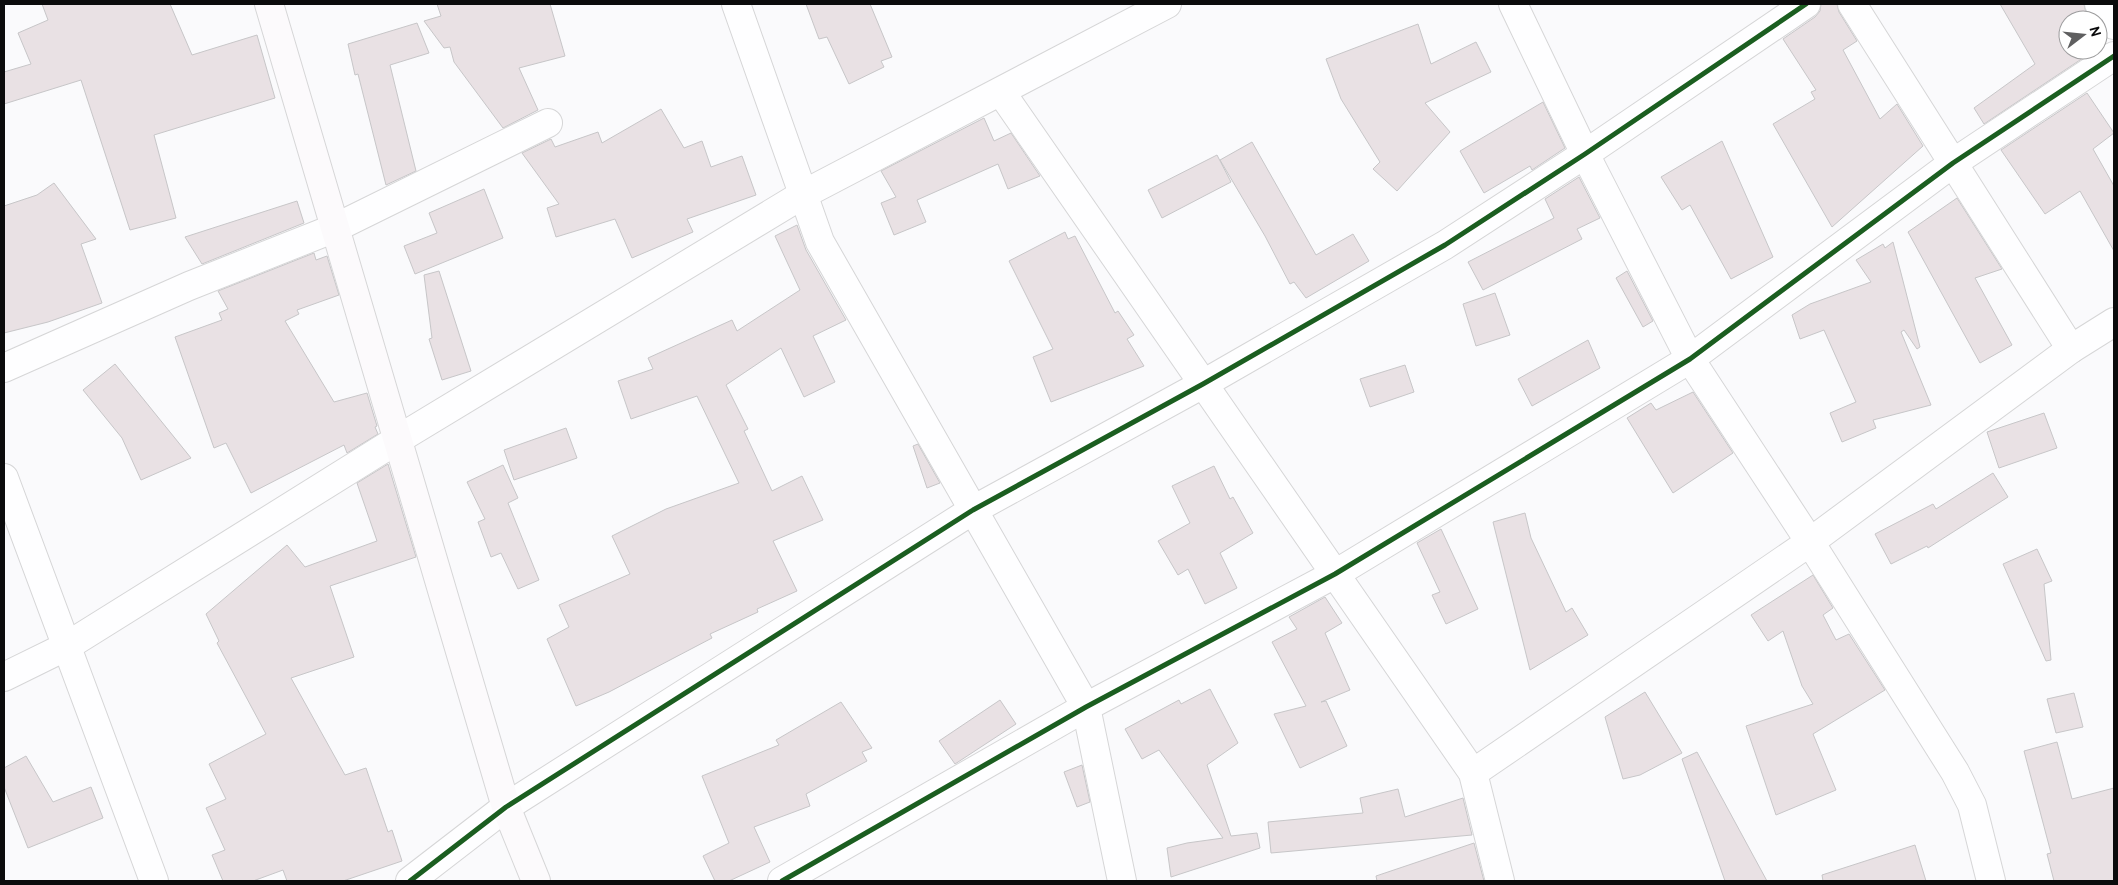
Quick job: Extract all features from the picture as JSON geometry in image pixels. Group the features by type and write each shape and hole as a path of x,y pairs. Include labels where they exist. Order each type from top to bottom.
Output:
{"street":[{"path":"270,4 506,807 536,881"},
{"path":"736,4 820,242 1086,707 1122,881"},
{"path":"4,677 66,646 397,440 802,195 1167,4"},
{"path":"1513,4 1584,154 1690,359 1810,542 1955,772 1972,805 1991,881"},
{"path":"410,881 506,807 973,510 1203,384 1445,245 1806,4"},
{"path":"1852,4 2071,349"},
{"path":"2099,4 2114,25"},
{"path":"782,881 1086,707 1335,574 1690,359 1953,164 2114,56"},
{"path":"1001,92 1474,773 1500,881"},
{"path":"4,368 188,286 335,228 548,123"},
{"path":"1474,773 1810,542 2071,349 2114,322"},
{"path":"4,478 154,881"}],"building":[{"path":"42,4 170,4 192,55 257,35 275,98 154,135 176,218 130,230 81,80 4,104 4,72 31,64 18,33 48,20"},
{"path":"437,4 550,4 565,56 519,68 538,110 503,128 454,62 450,47 444,48 424,21 441,16"},
{"path":"806,4 870,4 892,57 881,61 884,67 849,84 827,37 819,39"},
{"path":"1821,4 1837,4 1839,12 1857,41 1843,50 1880,119 1897,104 1923,146 1832,227 1773,124 1815,99 1811,92 1816,90 1783,39 1815,17 1820,11"},
{"path":"2000,4 2084,4 2085,10 2058,10 2058,60 2080,60 1984,124 1974,108 2035,64"},
{"path":"417,23 429,53 390,65 416,171 386,185 358,74 355,75 348,44"},
{"path":"1418,24 1431,64 1476,42 1491,72 1425,103 1450,132 1397,191 1373,169 1380,162 1341,99 1326,59"},
{"path":"2087,93 2114,133 2093,149 2114,186 2114,251 2080,191 2045,214 2001,150"},
{"path":"1543,102 1565,148 1532,170 1530,166 1484,193 1460,151"},
{"path":"661,109 684,148 702,141 711,167 742,156 756,195 687,219 693,232 632,258 615,219 556,237 547,208 559,204 522,153 551,139 555,147 598,132 602,143"},
{"path":"984,118 994,141 1011,133 1040,176 1008,189 998,164 917,200 926,222 894,235 881,203 896,197 881,171"},
{"path":"1722,141 1773,257 1731,279 1690,205 1682,210 1661,177"},
{"path":"1252,142 1316,255 1353,234 1369,261 1306,298 1294,282 1290,284 1265,236 1220,160"},
{"path":"1217,155 1231,182 1162,218 1148,190"},
{"path":"1579,177 1600,218 1577,229 1582,239 1483,290 1468,262 1554,218 1545,199"},
{"path":"54,183 96,239 81,244 102,303 48,322 4,333 4,206 37,195"},
{"path":"484,189 503,238 415,274 404,246 437,233 429,213"},
{"path":"1957,198 2002,269 1975,278 2012,345 1980,363 1908,232"},
{"path":"297,201 304,223 202,264 185,237"},
{"path":"797,225 806,250 846,320 813,336 835,382 804,397 781,348 726,385 748,429 744,431 772,491 802,476 823,520 773,541 797,591 757,609 758,612 710,634 712,638 609,692 576,706 547,639 569,627 559,605 630,574 612,536 666,509 739,483 697,396 631,419 618,381 653,369 648,358 732,320 737,331 800,290 775,236"},
{"path":"1065,232 1068,239 1075,236 1115,313 1118,311 1134,335 1127,339 1144,366 1051,402 1033,357 1053,349 1009,261"},
{"path":"1893,242 1920,347 1917,349 1904,330 1901,332 1931,405 1873,420 1876,428 1842,442 1830,413 1856,402 1824,330 1800,339 1792,315 1810,304 1871,282 1856,260 1883,244 1885,248"},
{"path":"314,253 316,260 327,256 339,295 297,310 299,314 285,321 334,402 367,393 378,434 347,453 344,445 251,493 226,443 214,448 175,337 222,320 219,313 228,309 218,291"},
{"path":"439,271 471,371 442,380 429,339 432,338 424,275"},
{"path":"1627,271 1653,321 1643,327 1616,278"},
{"path":"1495,293 1510,335 1476,346 1463,304"},
{"path":"1588,340 1600,368 1532,406 1518,379"},
{"path":"115,364 191,458 141,480 122,438 83,390"},
{"path":"1405,365 1414,392 1370,407 1360,379"},
{"path":"1693,392 1733,453 1673,493 1627,418 1651,403 1656,410"},
{"path":"2044,413 2057,448 1999,468 1987,432"},
{"path":"566,428 577,458 514,480 504,450"},
{"path":"918,444 940,483 927,488 913,446"},
{"path":"388,464 416,557 330,586 354,657 291,678 345,775 366,768 388,832 392,830 402,861 343,881 287,881 283,870 253,881 223,881 212,855 225,850 206,808 226,799 209,764 266,734 217,643 219,641 206,614 287,545 305,567 377,541 357,483"},
{"path":"503,465 518,498 508,503 539,580 518,589 501,553 491,557 478,522 485,519 467,482"},
{"path":"1214,466 1230,499 1233,497 1253,533 1220,553 1237,588 1205,604 1188,569 1178,575 1158,541 1190,523 1172,486"},
{"path":"1993,473 2008,497 1928,548 1927,546 1891,564 1875,534 1933,504 1936,509"},
{"path":"1525,513 1531,538 1566,612 1572,608 1588,635 1530,670 1493,522"},
{"path":"1441,529 1478,609 1446,624 1432,595 1440,592 1417,543"},
{"path":"2037,549 2052,581 2044,584 2051,660 2046,661 2003,564"},
{"path":"1813,575 1833,608 1823,615 1836,640 1849,634 1885,690 1813,734 1836,790 1776,815 1746,726 1813,704 1802,686 1783,631 1768,641 1751,615"},
{"path":"1325,597 1342,623 1325,633 1350,690 1321,702 1326,701 1347,746 1300,768 1274,714 1306,706 1272,642 1297,629 1289,617"},
{"path":"1210,689 1238,743 1207,765 1231,836 1257,833 1260,848 1171,877 1167,848 1223,838 1159,750 1142,759 1125,729 1179,700 1181,704"},
{"path":"1645,692 1682,753 1640,775 1623,779 1605,717"},
{"path":"2074,693 2083,727 2056,733 2047,699"},
{"path":"1000,700 1016,724 955,764 939,741"},
{"path":"841,702 872,748 862,752 867,761 806,794 810,806 754,827 770,862 729,881 715,881 703,856 729,843 702,776 779,745 776,740"},
{"path":"2057,742 2072,799 2114,788 2114,881 2054,881 2047,854 2051,853 2024,751"},
{"path":"1697,752 1767,881 1725,881 1682,759"},
{"path":"26,756 53,802 91,787 103,818 28,848 4,787 4,768"},
{"path":"1082,765 1090,802 1077,807 1064,772"},
{"path":"1398,789 1405,817 1463,798 1472,835 1271,853 1268,822 1363,813 1360,798"},
{"path":"1474,843 1484,881 1377,881 1376,876"},
{"path":"1915,845 1926,881 1823,881 1822,875"}],"cycle path":[{"path":"410,881 506,807 973,510 1203,384 1445,245 1585,154 1806,4"},
{"path":"782,881 1086,707 1335,574 1690,359 1953,163 2114,56"}]}
